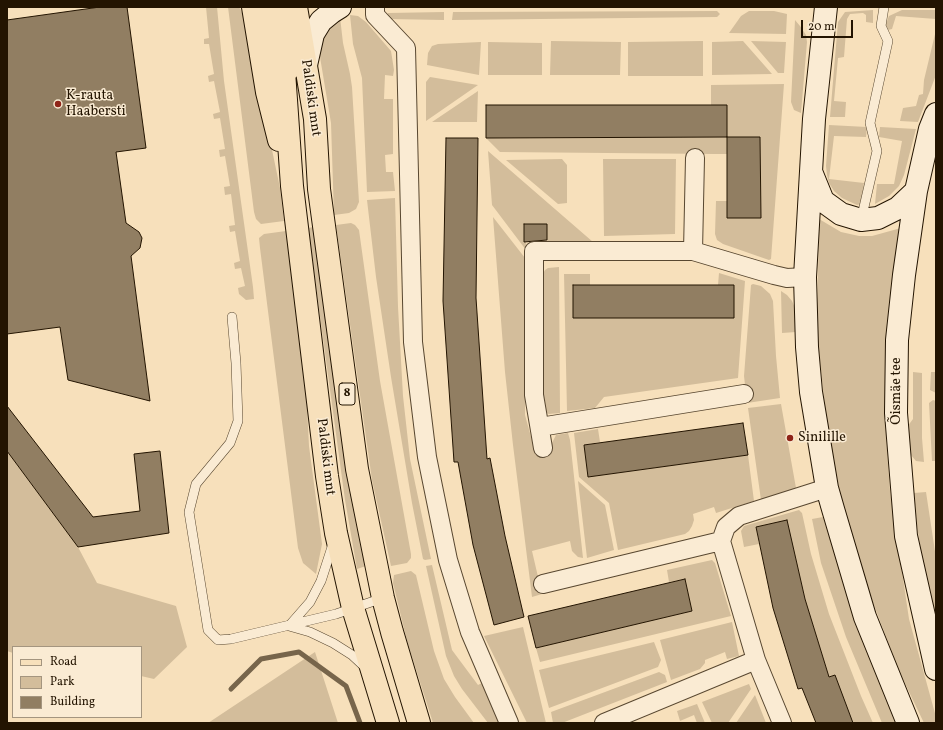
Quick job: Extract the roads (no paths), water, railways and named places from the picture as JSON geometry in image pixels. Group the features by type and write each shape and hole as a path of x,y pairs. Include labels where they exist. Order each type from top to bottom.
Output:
{"main road":[{"name":"Paldiski mnt","path":"275,7 284,57 319,189"},
{"name":"Paldiski mnt","path":"296,7 315,119 319,189 357,469 392,632 419,723"},
{"path":"306,65 313,34 321,21 340,7"},
{"path":"826,7 814,119 805,277 807,347 811,392 827,488 865,617 908,723"},
{"name":"Paldiski mnt","path":"252,8 267,92 292,186"},
{"name":"Paldiski mnt","path":"284,57 292,186 327,476 336,533 353,608 388,723"},
{"name":"Õismäe tee","path":"936,114 930,129 916,191 904,275 897,340 896,414 906,536 936,669"},
{"path":"811,172 823,201 841,214 861,220 878,218 898,208 916,191"}],"street":[{"path":"375,7 375,15 406,48 413,342 427,458 448,560 470,632 509,723"},
{"path":"693,250 696,158"},
{"path":"543,448 534,395 534,251 693,250 774,275 787,278 805,277"},
{"path":"540,427 744,394"},
{"path":"782,723 756,660 721,541 726,527 739,516 827,488"},
{"path":"543,584 721,541"},
{"path":"604,723 756,660"}],"lane":[{"path":"861,220 877,151 870,123 888,41 881,26 884,7"},
{"path":"232,317 236,363 238,421 230,443 196,484 190,512 208,630 218,640 231,640 289,626 384,598"},
{"path":"289,626 310,602 321,581 336,533"},
{"path":"289,626 310,632 333,643 352,655 373,675"}],"waterway":[{"path":"231,689 261,659 299,652 346,686 360,723"}],"place":[{"name":"K-rauta Haabersti","path":"58,104"},
{"name":"Sinilille","path":"790,438"}]}
